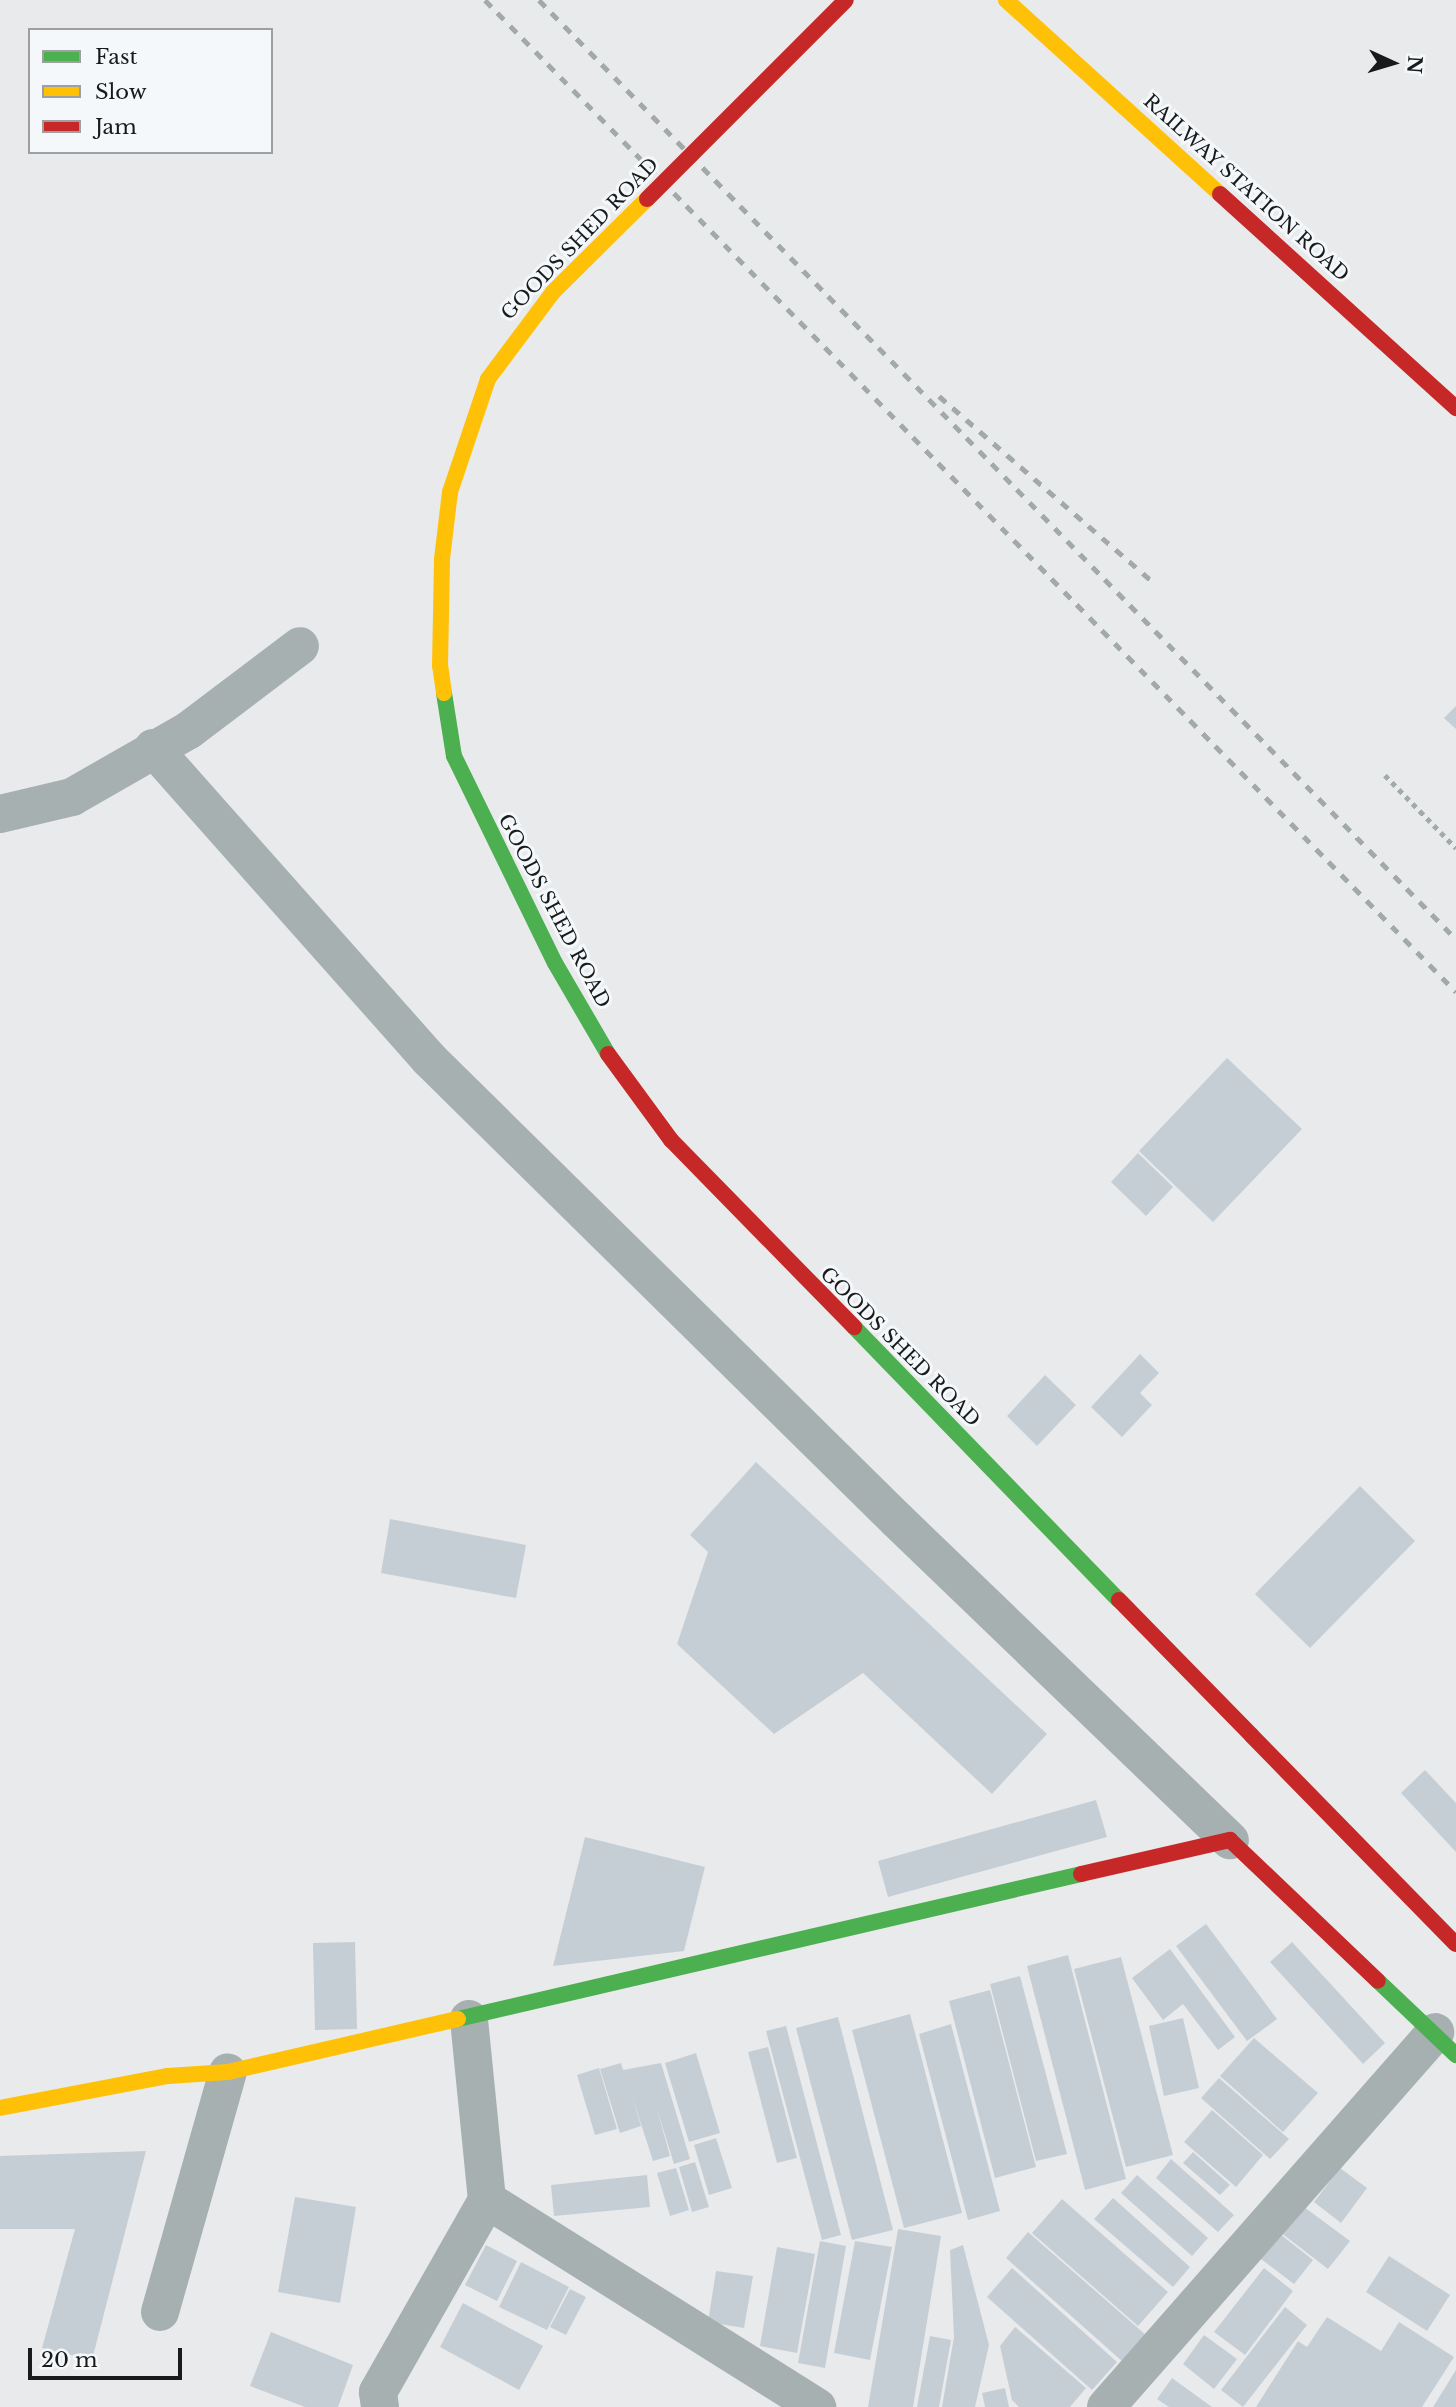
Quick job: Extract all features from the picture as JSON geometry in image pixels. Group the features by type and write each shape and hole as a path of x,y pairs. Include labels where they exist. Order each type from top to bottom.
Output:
{"main road":[{"name":"GOODS SHED ROAD","path":"846,0 553,292 519,332 488,379 450,492 442,559 440,666 454,756 555,963 624,1081 671,1140 1456,1944"},
{"name":"RAILWAY STATION ROAD","path":"1006,0 1456,408"},
{"path":"0,2108 168,2076 228,2072 469,2019 1230,1840 1445,2044"}],"street":[{"path":"0,814 72,797 153,748 189,730 300,646"},
{"path":"153,748 429,1059 897,1520 1230,1840"},
{"path":"380,2407 378,2392 487,2200 469,2019"},
{"path":"1106,2407 1445,2044"},
{"path":"160,2312 228,2072"},
{"path":"487,2200 817,2407"}],"path":[{"path":"1385,775 1456,848"}],"building":[{"path":"1456,706 1456,729 1444,718"},
{"path":"1227,1058 1302,1129 1213,1222 1139,1151"},
{"path":"1138,1153 1173,1187 1146,1216 1111,1182"},
{"path":"1140,1354 1159,1373 1140,1393 1152,1405 1122,1437 1091,1407"},
{"path":"1045,1375 1076,1405 1037,1446 1007,1416"},
{"path":"756,1462 1047,1734 992,1794 863,1673 774,1734 677,1644 708,1552 690,1535"},
{"path":"1360,1486 1415,1541 1310,1648 1255,1594"},
{"path":"390,1519 526,1545 516,1598 381,1573"},
{"path":"1425,1770 1456,1803 1456,1852 1401,1793"},
{"path":"1096,1800 1107,1837 888,1897 878,1861"},
{"path":"585,1837 705,1867 684,1951 553,1966"},
{"path":"1206,1924 1277,2019 1247,2041 1176,1946"},
{"path":"355,1942 357,2029 315,2030 313,1943"},
{"path":"1292,1942 1385,2043 1363,2064 1270,1962"},
{"path":"1170,1949 1235,2037 1218,2050 1183,2004 1163,2020 1132,1978"},
{"path":"1068,1955 1126,2179 1085,2190 1027,1966"},
{"path":"1121,1957 1173,2155 1126,2167 1074,1969"},
{"path":"1020,1976 1067,2154 1036,2161 990,1984"},
{"path":"990,1990 1036,2167 995,2178 949,2001"},
{"path":"910,2014 962,2213 904,2228 852,2030"},
{"path":"838,2017 893,2230 852,2240 796,2028"},
{"path":"1183,2018 1199,2088 1164,2096 1149,2026"},
{"path":"951,2024 1000,2211 968,2220 919,2034"},
{"path":"786,2026 841,2235 822,2240 766,2031"},
{"path":"1254,2038 1318,2093 1283,2132 1220,2076"},
{"path":"768,2047 797,2158 777,2163 748,2052"},
{"path":"696,2053 720,2133 689,2142 665,2063"},
{"path":"621,2063 623,2070 661,2063 690,2159 674,2164 657,2109 670,2156 653,2161 632,2096 641,2126 620,2133 600,2069"},
{"path":"599,2068 617,2129 595,2135 577,2075"},
{"path":"1219,2078 1289,2139 1270,2159 1201,2098"},
{"path":"1212,2110 1263,2155 1236,2187 1184,2142"},
{"path":"716,2138 732,2188 709,2195 694,2145"},
{"path":"146,2151 92,2360 42,2348 75,2229 0,2229 0,2156"},
{"path":"1193,2152 1230,2185 1220,2195 1183,2163"},
{"path":"1171,2159 1234,2215 1218,2232 1156,2178"},
{"path":"695,2162 709,2207 692,2212 679,2167"},
{"path":"676,2168 689,2210 670,2216 657,2173"},
{"path":"1340,2168 1367,2188 1341,2223 1314,2202"},
{"path":"647,2175 650,2207 554,2216 551,2185"},
{"path":"1137,2175 1208,2238 1192,2256 1121,2193"},
{"path":"295,2197 356,2207 340,2303 278,2292"},
{"path":"1113,2198 1190,2267 1173,2287 1094,2219"},
{"path":"1062,2199 1168,2292 1138,2326 1032,2233"},
{"path":"1300,2204 1350,2241 1328,2269 1280,2232"},
{"path":"898,2229 941,2236 913,2407 868,2407"},
{"path":"1028,2232 1147,2336 1123,2362 1006,2258"},
{"path":"1280,2234 1313,2260 1294,2284 1261,2259"},
{"path":"820,2241 846,2246 825,2368 798,2363"},
{"path":"855,2241 892,2247 870,2360 834,2353"},
{"path":"486,2245 517,2261 497,2301 465,2285"},
{"path":"963,2245 989,2345 975,2407 942,2407 954,2337 950,2250"},
{"path":"777,2247 815,2254 797,2353 760,2346"},
{"path":"1389,2256 1450,2295 1427,2331 1366,2292"},
{"path":"521,2262 569,2287 547,2330 499,2307"},
{"path":"1012,2268 1117,2362 1092,2390 987,2297"},
{"path":"1264,2268 1293,2291 1245,2355 1214,2332"},
{"path":"716,2271 753,2276 744,2328 708,2322"},
{"path":"570,2289 586,2297 566,2335 550,2327"},
{"path":"463,2303 543,2346 519,2390 440,2347"},
{"path":"1285,2307 1307,2325 1243,2407 1221,2390"},
{"path":"1327,2317 1381,2351 1399,2322 1454,2357 1422,2407 1256,2407 1298,2341 1307,2347"},
{"path":"1015,2327 1086,2388 1070,2407 1019,2407 1012,2400 1000,2346"},
{"path":"271,2332 353,2365 338,2407 305,2407 250,2386"},
{"path":"1204,2335 1237,2359 1214,2389 1183,2364"},
{"path":"930,2336 951,2340 939,2407 917,2407"},
{"path":"1456,2370 1456,2407 1433,2407"},
{"path":"1172,2378 1212,2407 1169,2407 1157,2399"},
{"path":"1005,2388 1009,2407 985,2407 982,2393"}],"railway":[{"path":"485,0 1456,992"},
{"path":"539,0 1456,939"},
{"path":"939,396 1151,580"}],"traffic: fast":[{"path":"444,693 454,756 555,963 608,1054"},
{"path":"854,1327 1119,1600"},
{"path":"458,2019 1081,1874"},
{"path":"1378,1981 1456,2055"}],"traffic: slow":[{"path":"1006,0 1220,194"},
{"path":"444,693 440,666 442,559 450,492 488,379 553,292 647,199"},
{"path":"0,2108 168,2076 228,2072 458,2019"}],"traffic: jam":[{"path":"647,199 846,0"},
{"path":"1220,194 1456,408"},
{"path":"608,1054 671,1140 854,1327"},
{"path":"1119,1600 1252,1736"},
{"path":"1252,1736 1456,1944"},
{"path":"1081,1874 1230,1840 1378,1981"}]}
